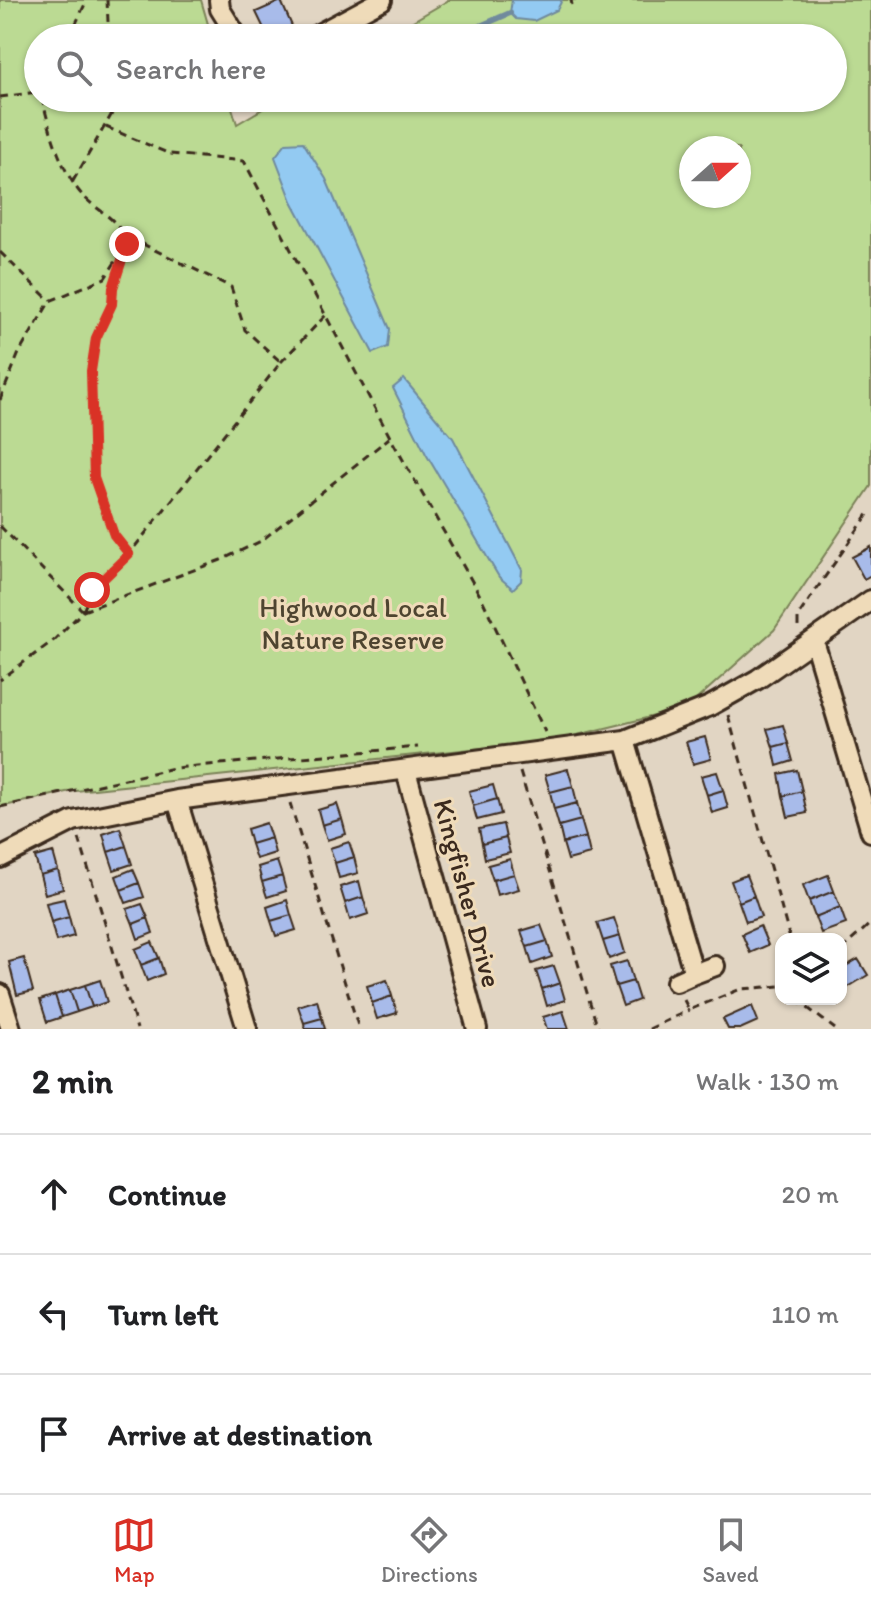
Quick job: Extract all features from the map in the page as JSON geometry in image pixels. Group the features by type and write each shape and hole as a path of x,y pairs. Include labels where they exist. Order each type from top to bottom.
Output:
{"street":[{"path":"219,0 220,9 229,24"},
{"path":"337,24 382,0"},
{"name":"Kingfisher Drive","path":"0,858 73,821 177,800 625,740 723,699 807,646 871,600"},
{"path":"807,646 871,832"},
{"path":"625,740 694,974"},
{"name":"Kingfisher Drive","path":"406,771 477,1029"},
{"path":"177,800 247,1029"},
{"path":"676,982 715,966"},
{"path":"0,994 11,1029"}],"path":[{"path":"76,24 87,0"},
{"path":"107,0 109,24"},
{"path":"0,97 24,94"},
{"path":"46,112 54,146 79,192 119,224 127,244 113,288 112,304 96,338 91,371 94,478 114,535 129,554"},
{"path":"73,181 114,112"},
{"path":"106,127 170,154 244,161 390,437 482,599 545,733 515,756 598,1029"},
{"path":"124,235 231,287 245,330 281,362"},
{"path":"0,400 19,353 50,301 105,278 127,244"},
{"path":"0,252 50,301"},
{"path":"0,680 54,640 83,611 92,590 129,554 281,362 327,314"},
{"path":"83,611 221,560 261,541 390,437"},
{"path":"807,646 798,616 871,510"},
{"path":"0,526 83,611"},
{"path":"723,699 788,933"},
{"path":"0,807 174,768 423,747"},
{"path":"284,787 359,1029"},
{"path":"73,821 136,1029"},
{"path":"847,945 871,923"},
{"path":"676,982 689,1010"},
{"path":"649,1029 741,989 775,986"},
{"path":"804,1005 835,1029"}],"green space":[{"name":"Highwood Local Nature Reserve","path":"0,0 201,0 208,24 24,24 24,112 233,112 237,124 257,112 847,112 847,24 408,24 449,0 871,0 871,486 774,630 687,708 557,740 66,792 0,807"}],"water":[{"path":"512,0 562,0 557,10 534,21 516,19 510,13"},
{"path":"303,142 326,179 390,329 388,347 373,353 292,201 275,157 286,143"},
{"path":"404,379 453,438 522,570 521,581 513,589 499,577 426,454 393,388"}],"building":[{"path":"281,1 291,24 262,24 256,12"},
{"path":"871,547 871,575 864,579 852,557"},
{"path":"783,725 788,743 773,747 767,729"},
{"path":"705,737 711,759 693,764 686,742"},
{"path":"788,743 793,761 777,766 773,747"},
{"path":"568,769 573,786 550,792 545,775"},
{"path":"797,770 802,791 783,796 779,774"},
{"path":"717,772 723,790 707,795 701,776"},
{"path":"493,785 497,799 473,806 469,791"},
{"path":"573,786 577,803 554,809 550,792"},
{"path":"723,790 728,808 712,813 707,795"},
{"path":"802,791 807,813 788,817 783,796"},
{"path":"497,799 501,814 477,820 473,806"},
{"path":"577,803 581,820 559,826 554,809"},
{"path":"337,804 342,819 322,825 318,810"},
{"path":"342,819 346,834 327,840 322,825"},
{"path":"581,820 586,837 563,843 559,826"},
{"path":"266,823 271,838 251,844 247,829"},
{"path":"503,824 506,838 482,844 479,829"},
{"path":"120,828 126,846 108,852 103,834"},
{"path":"586,837 590,854 568,860 563,843"},
{"path":"271,838 275,853 256,859 251,844"},
{"path":"506,838 510,853 485,859 482,844"},
{"path":"349,842 354,857 335,863 330,848"},
{"path":"126,846 132,864 114,870 108,852"},
{"path":"53,852 58,870 40,875 35,857"},
{"path":"354,857 358,873 339,878 335,863"},
{"path":"510,859 514,874 493,880 488,865"},
{"path":"277,861 282,876 262,882 258,867"},
{"path":"133,869 139,883 121,890 116,876"},
{"path":"58,870 63,889 45,894 40,875"},
{"path":"514,874 519,889 497,895 493,880"},
{"path":"746,875 754,896 739,902 731,881"},
{"path":"828,875 834,891 809,901 803,885"},
{"path":"282,876 286,891 267,897 262,882"},
{"path":"359,881 363,897 345,903 340,887"},
{"path":"139,883 144,897 126,903 121,890"},
{"path":"834,891 840,907 815,917 809,901"},
{"path":"754,896 761,917 746,922 739,902"},
{"path":"363,897 368,914 350,920 345,903"},
{"path":"64,899 69,917 51,922 46,903"},
{"path":"287,900 291,915 271,921 267,907"},
{"path":"142,904 148,918 133,924 127,909"},
{"path":"840,907 846,924 821,933 815,917"},
{"path":"291,915 296,930 276,936 271,921"},
{"path":"69,917 74,936 56,941 51,922"},
{"path":"148,918 153,933 138,939 133,924"},
{"path":"614,918 620,936 603,941 597,923"},
{"path":"541,925 547,941 527,947 521,931"},
{"path":"760,926 768,945 750,953 742,934"},
{"path":"620,936 625,953 609,959 603,941"},
{"path":"547,941 552,957 532,964 527,947"},
{"path":"152,942 159,958 141,965 135,949"},
{"path":"24,958 33,991 17,995 9,962"},
{"path":"159,958 164,974 147,981 141,965"},
{"path":"858,959 868,975 847,988 847,965"},
{"path":"627,961 633,981 616,986 610,966"},
{"path":"554,966 560,983 542,989 536,971"},
{"path":"100,980 107,1002 92,1007 85,985"},
{"path":"387,980 392,996 372,1003 367,986"},
{"path":"633,981 639,1000 623,1006 616,986"},
{"path":"560,983 565,1000 547,1006 542,989"},
{"path":"85,985 92,1007 77,1012 70,990"},
{"path":"70,990 77,1012 62,1017 55,995"},
{"path":"55,995 62,1017 47,1022 40,1000"},
{"path":"392,996 397,1013 377,1019 372,1003"},
{"path":"317,1000 322,1018 304,1023 298,1006"},
{"path":"752,1006 758,1021 740,1029 728,1029 723,1019"},
{"path":"563,1011 569,1029 547,1029 543,1017"},
{"path":"322,1018 325,1029 305,1029 304,1023"}],"waterway":[{"path":"485,24 510,13"}],"route":[{"path":"92,590 129,554 114,535 94,478 91,371 96,338 112,304 113,288 127,244"}]}
